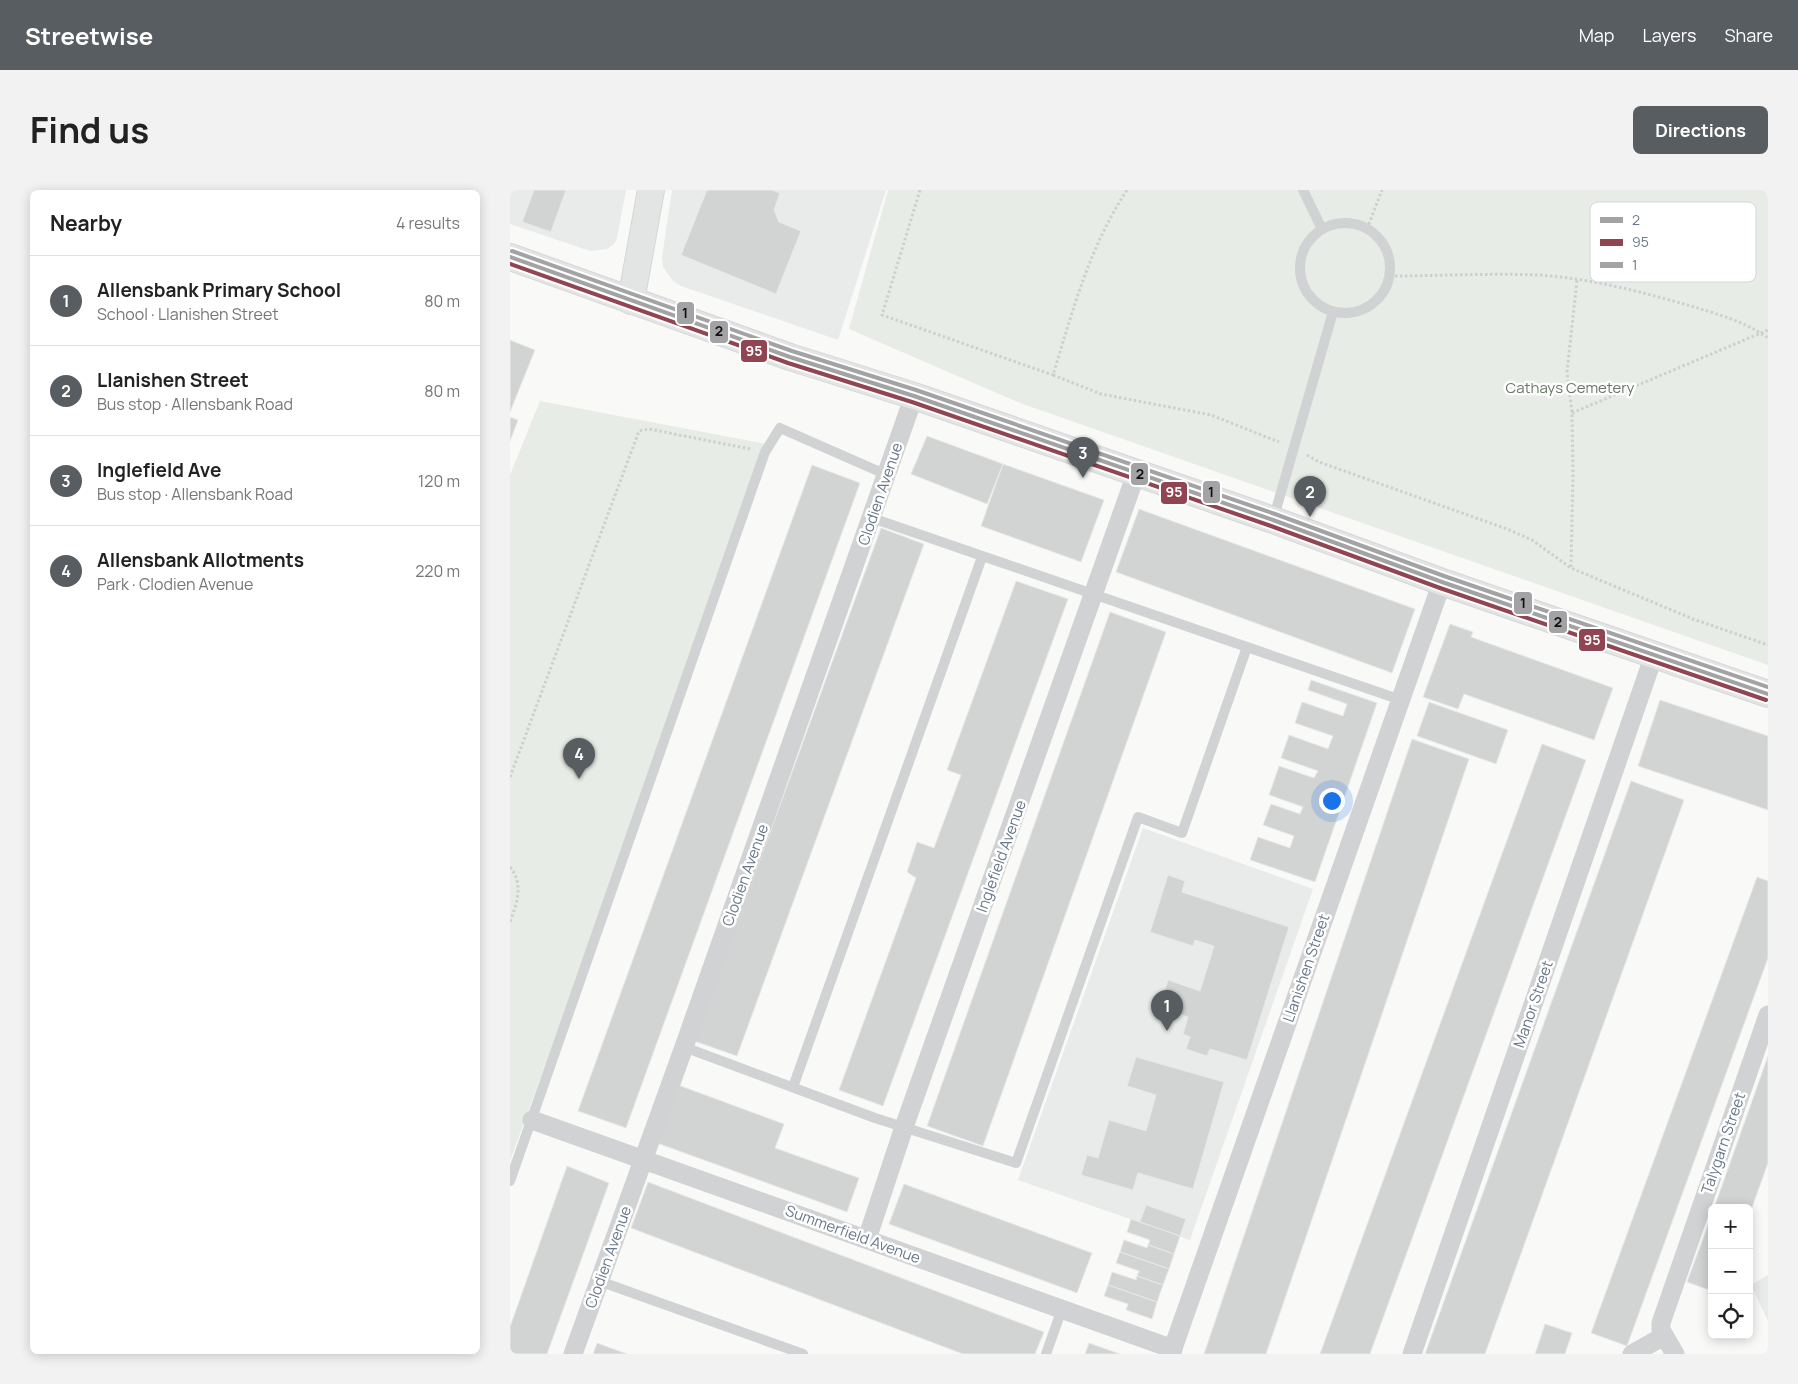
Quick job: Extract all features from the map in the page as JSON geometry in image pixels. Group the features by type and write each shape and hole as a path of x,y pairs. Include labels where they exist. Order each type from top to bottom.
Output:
{"street":[{"path":"631,301 651,190"},
{"path":"510,257 790,357 914,396 1273,520 1442,582 1768,694"},
{"name":"Clodien Avenue","path":"573,1354 684,1047 914,396"},
{"name":"Inglefield Avenue","path":"867,1239 904,1127 1136,474"},
{"name":"Llanishen Street","path":"1172,1351 1442,582"},
{"name":"Manor Street","path":"1412,1354 1654,655"},
{"name":"Talygarn Street","path":"1664,1336 1661,1330 1661,1323 1768,1015"},
{"name":"Summerfield Avenue","path":"532,1120 1062,1309 1172,1351"},
{"path":"1632,1354 1664,1336 1675,1354"}],"lane":[{"path":"1304,190 1322,229"},
{"path":"1341,223 1367,229 1376,235 1385,248 1390,260 1390,276 1386,287 1377,300 1357,312 1345,314 1333,312 1320,306 1308,295 1300,273 1301,260 1306,245 1322,229 1341,223"},
{"path":"1273,520 1333,312"},
{"path":"510,1181 764,452 780,428 887,475"},
{"path":"872,518 1401,700"},
{"path":"793,1087 982,557"},
{"path":"684,1047 904,1127 1016,1163 1138,818 1182,833 1247,647"},
{"path":"599,1281 803,1354"},
{"path":"1046,1354 1062,1309"}],"path":[{"path":"920,190 882,315 1102,394 1211,416 1293,448 1319,462 1507,529 1532,540 1571,568 1693,620 1768,645"},
{"path":"1053,375 1084,274 1112,213 1128,190"},
{"path":"1367,229 1382,190"},
{"path":"1390,276 1538,276 1577,280 1656,296 1722,316 1762,333 1768,338"},
{"path":"1571,568 1572,413 1567,372 1577,280"},
{"path":"1572,413 1768,330"},
{"path":"510,777 639,432 649,429 764,452"},
{"path":"510,867 516,874 519,888 517,903 510,922"}],"shaded area":[{"path":"510,190 626,190 617,238 614,244 607,249 590,251 510,224"},
{"path":"672,190 886,190 838,340 681,286 673,281 663,267 662,257"},
{"path":"1143,828 1313,889 1190,1240 1018,1180"},
{"path":"1768,1275 1768,1321 1753,1289 1753,1284"}],"green space":[{"name":"Cathays Cemetery","path":"888,190 1768,190 1768,665 1020,403 849,329"},
{"path":"540,401 766,444 510,1161 510,475"}],"building":[{"path":"534,190 566,190 551,232 522,222"},
{"path":"707,190 772,190 780,193 774,210 779,222 801,231 776,294 681,255"},
{"path":"510,340 535,350 510,412"},
{"path":"510,417 518,420 510,441"},
{"path":"927,436 1003,464 987,504 911,474"},
{"path":"1003,464 1104,500 1081,562 981,526"},
{"path":"812,465 860,483 626,1128 578,1111"},
{"path":"1139,509 1415,609 1392,673 1116,572"},
{"path":"881,528 924,544 737,1056 694,1041"},
{"path":"1016,581 1068,599 883,1106 839,1090 916,878 907,872 917,842 934,848 961,775 947,770"},
{"path":"1110,612 1166,632 983,1146 927,1126"},
{"path":"1450,624 1473,632 1471,637 1613,688 1594,740 1464,694 1458,709 1423,697"},
{"path":"1311,680 1377,703 1315,882 1250,860 1258,837 1290,848 1294,836 1263,825 1271,804 1300,814 1303,807 1269,795 1279,766 1314,778 1318,771 1281,758 1289,735 1328,749 1333,736 1295,723 1302,702 1343,716 1347,704 1308,690"},
{"path":"1660,700 1768,736 1768,810 1638,766"},
{"path":"1429,702 1508,730 1496,764 1417,736"},
{"path":"1412,739 1469,759 1266,1354 1204,1354"},
{"path":"1542,744 1586,760 1370,1354 1320,1354"},
{"path":"1631,781 1684,800 1485,1354 1425,1354"},
{"path":"1168,875 1185,881 1182,892 1289,927 1247,1060 1210,1049 1207,1056 1186,1049 1190,1037 1183,1034 1188,1017 1159,1008 1168,980 1200,991 1214,946 1195,940 1193,946 1150,932"},
{"path":"1757,877 1768,881 1768,958 1627,1346 1591,1333"},
{"path":"1768,1056 1768,1163 1753,1205 1715,1204"},
{"path":"1136,1057 1224,1082 1193,1189 1138,1173 1133,1190 1081,1175 1087,1155 1098,1158 1109,1120 1146,1131 1156,1095 1127,1086"},
{"path":"678,1085 784,1124 775,1148 859,1178 847,1212 657,1143"},
{"path":"567,1166 609,1183 547,1354 510,1354 510,1327"},
{"path":"648,1182 1044,1332 1035,1354 963,1354 631,1228"},
{"path":"904,1184 1092,1253 1077,1293 889,1224"},
{"path":"1146,1205 1186,1219 1180,1236 1140,1222"},
{"path":"1131,1219 1180,1236 1174,1254 1148,1245 1150,1240 1127,1232"},
{"path":"1708,1225 1708,1290 1687,1282"},
{"path":"1124,1240 1147,1248 1148,1245 1174,1254 1169,1269 1120,1252"},
{"path":"1120,1252 1169,1269 1163,1285 1137,1276 1139,1271 1116,1263"},
{"path":"1112,1272 1136,1280 1137,1276 1163,1285 1157,1302 1108,1285"},
{"path":"1108,1285 1157,1302 1152,1319 1126,1310 1128,1304 1104,1296"},
{"path":"1545,1324 1572,1333 1565,1354 1535,1354"},
{"path":"597,1343 627,1354 593,1354"},
{"path":"1089,1343 1120,1354 1085,1354"}],"transit line":[{"name":"1","path":"512,251 792,351 916,390 1275,514 1444,576 1768,687"},
{"name":"2","path":"510,257 790,357 914,396 1273,520 1442,582 1768,694"},
{"name":"95","path":"510,264 788,363 912,402 1271,526 1440,588 1766,700"}],"place":[{"name":"Inglefield Ave","path":"1083,478"},
{"name":"Llanishen Street","path":"1310,517"},
{"name":"Allensbank Allotments","path":"579,779"},
{"name":"Allensbank Primary School","path":"1167,1031"}]}
